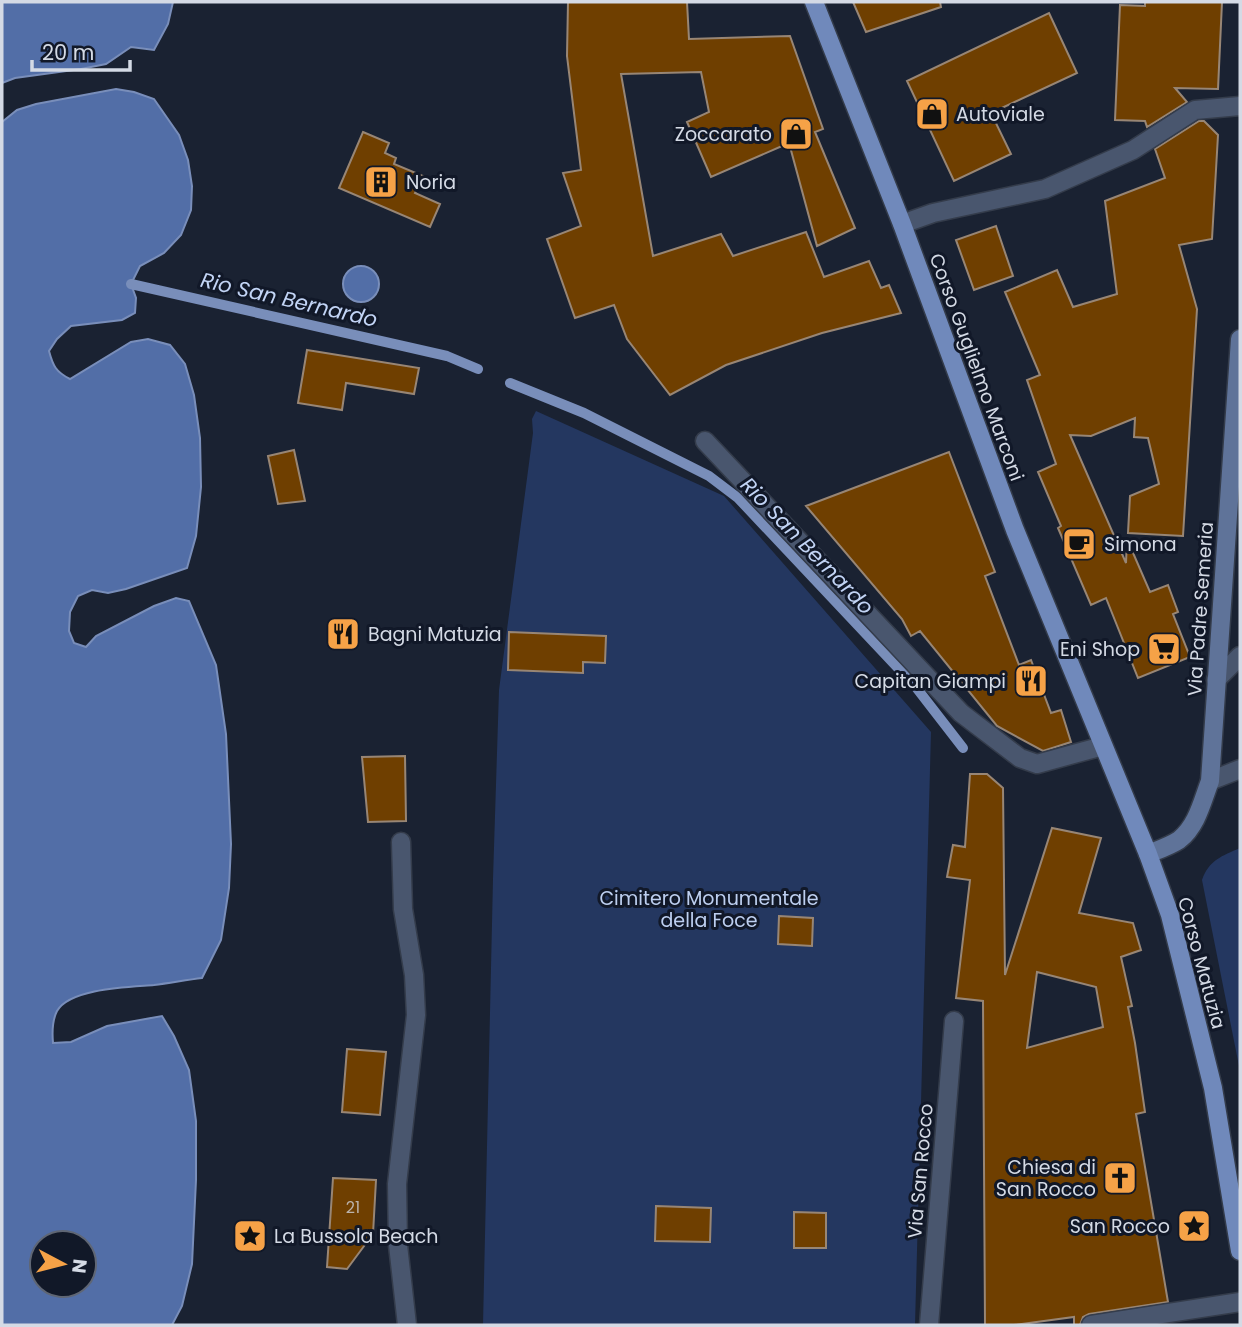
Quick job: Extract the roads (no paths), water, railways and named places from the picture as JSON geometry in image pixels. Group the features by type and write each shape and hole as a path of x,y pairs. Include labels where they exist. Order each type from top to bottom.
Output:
{"main road":[{"name":"Corso Guglielmo Marconi","path":"814,2 902,224 1015,530 1148,854"},
{"name":"Via Padre Semeria","path":"1148,854 1178,841 1189,829 1198,815 1210,781 1240,339"},
{"name":"Corso Matuzia","path":"1148,854 1170,915 1213,1088 1240,1251"}],"street":[{"path":"902,224 933,213 1045,188 1133,150 1195,110 1240,106"},
{"path":"705,441 961,713 1020,758 1037,764 1103,746"},
{"path":"1216,680 1240,656"},
{"path":"1210,781 1240,769"},
{"path":"401,842 403,909 414,975 416,1015 397,1184 398,1245 407,1325"},
{"name":"Via San Rocco","path":"929,1325 954,1021"},
{"path":"1091,1325 1240,1302"}],"waterway":[{"name":"Rio San Bernardo","path":"131,284 447,356 478,369"},
{"name":"Rio San Bernardo","path":"510,383 584,413 709,476 738,498 915,686 963,748"}],"place":[{"name":"Autoviale","path":"932,114"},
{"name":"Zoccarato","path":"796,134"},
{"name":"Noria","path":"381,182"},
{"name":"Simona","path":"1079,544"},
{"name":"Bagni Matuzia","path":"343,634"},
{"name":"Eni Shop","path":"1164,649"},
{"name":"Capitan Giampi","path":"1031,681"},
{"name":"Chiesa di San Rocco","path":"1120,1178"},
{"name":"San Rocco","path":"1194,1226"},
{"name":"La Bussola Beach","path":"250,1236"}],"park label":[{"name":"Cimitero Monumentale della Foce","path":"709,909"}]}
